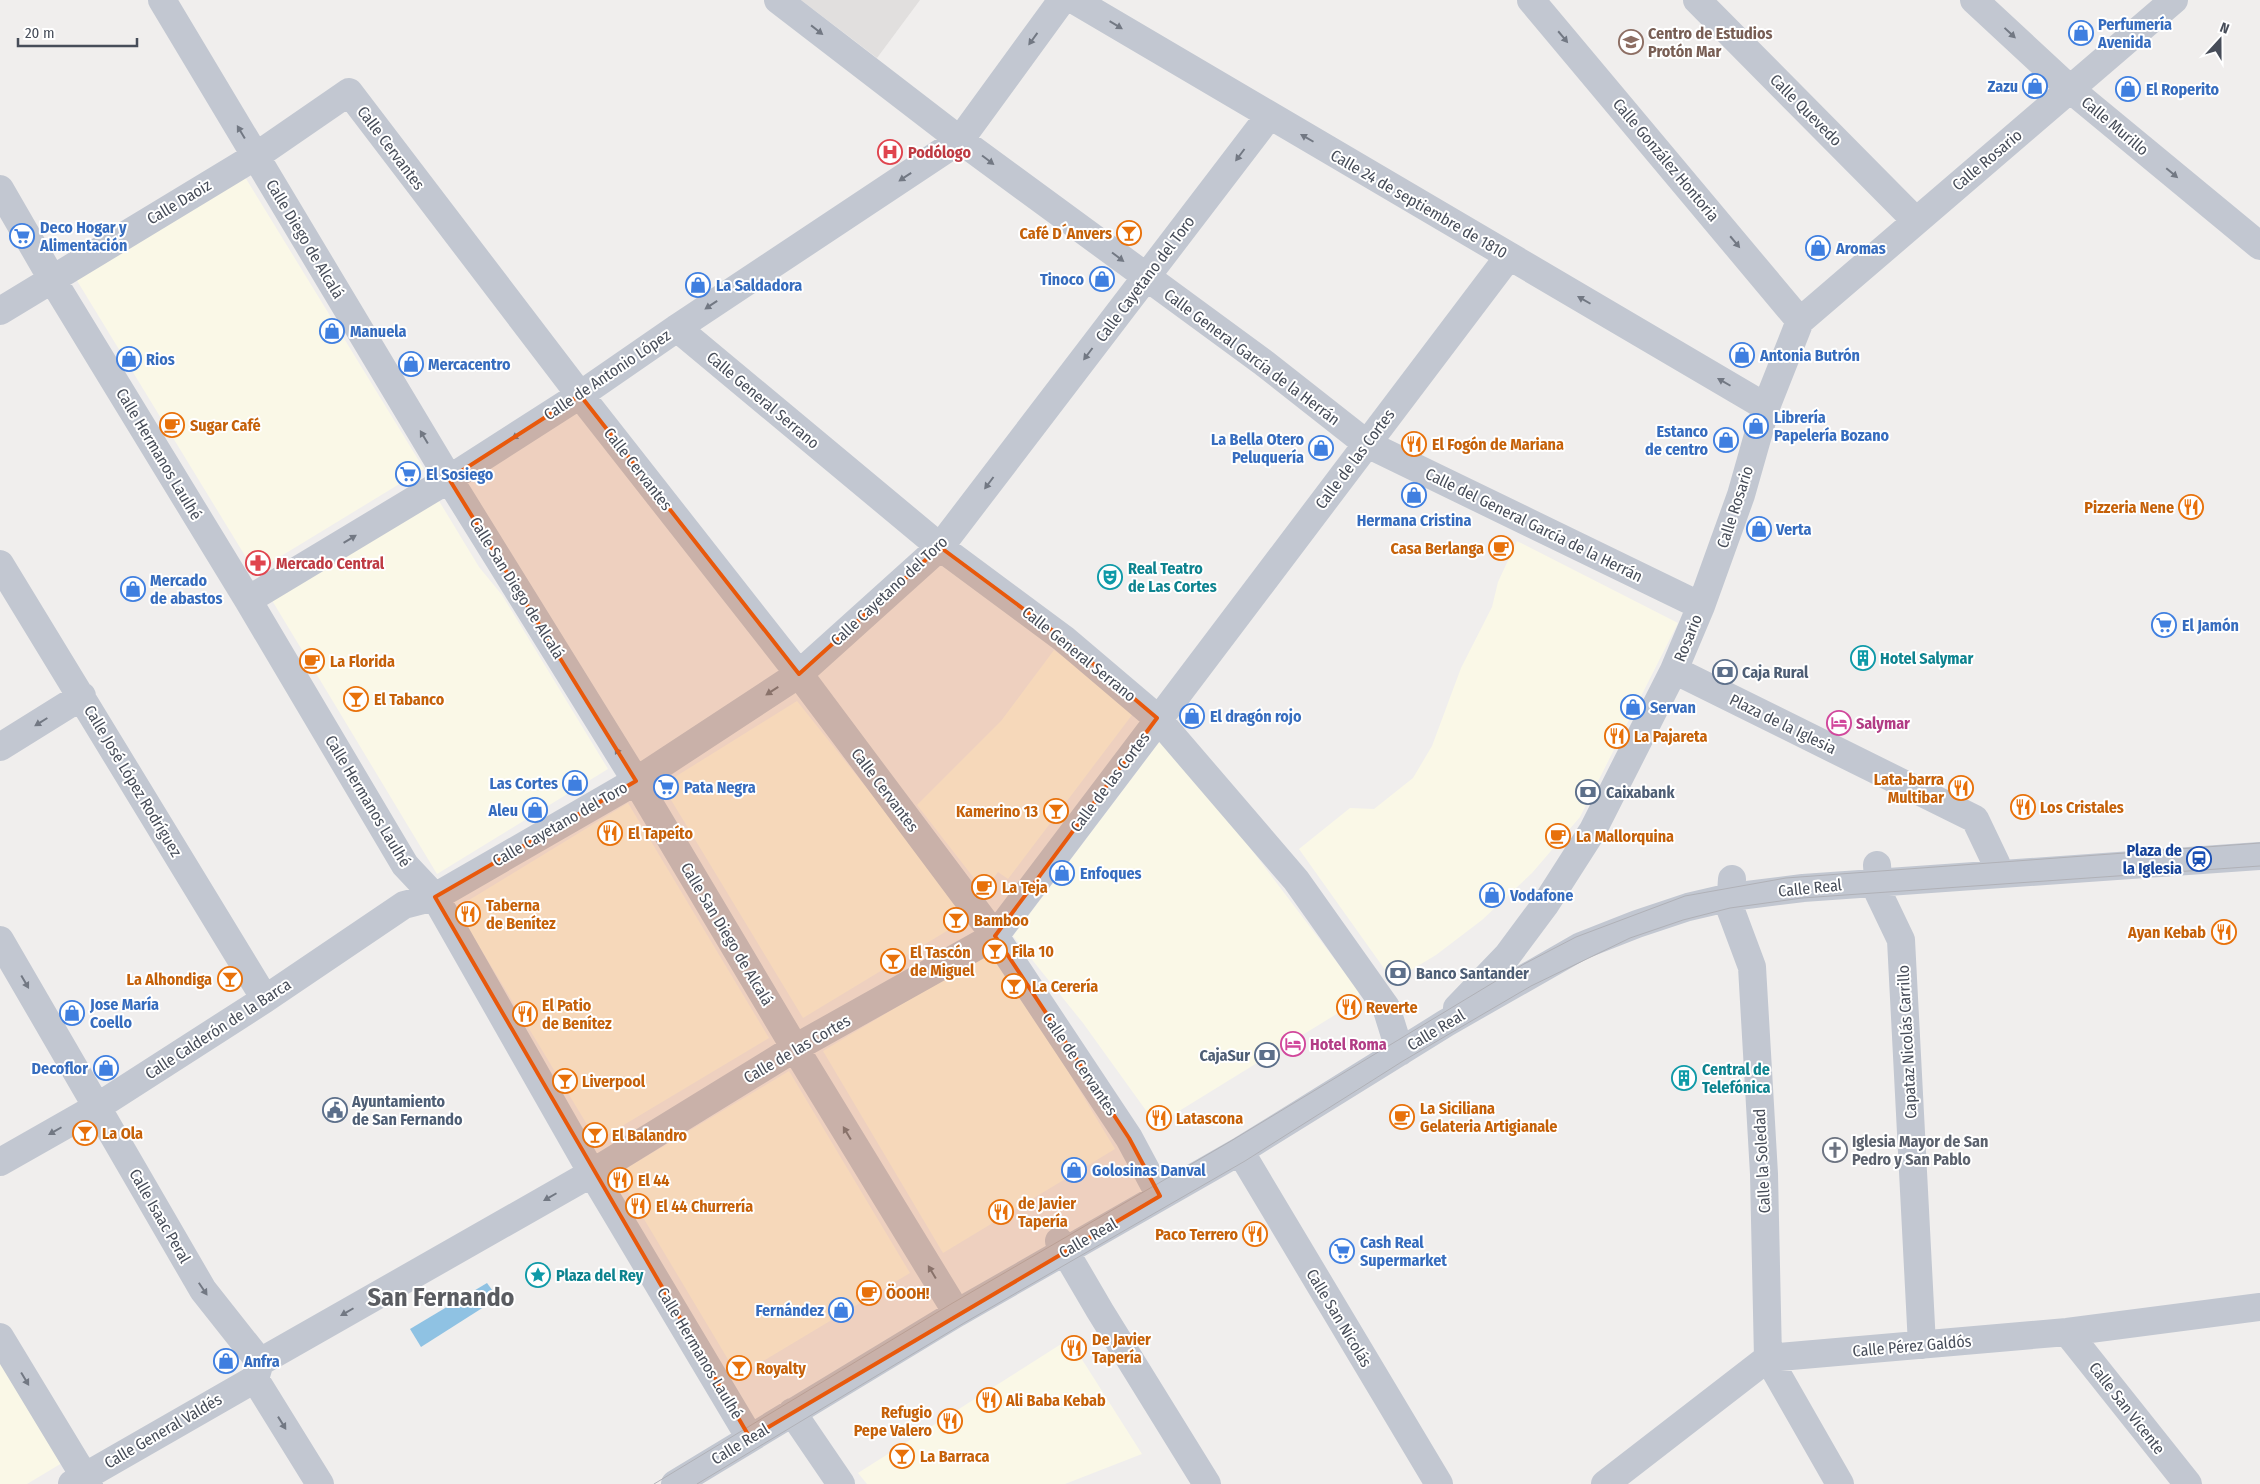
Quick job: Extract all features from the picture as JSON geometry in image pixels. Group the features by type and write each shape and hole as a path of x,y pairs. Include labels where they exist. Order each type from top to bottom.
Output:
{"street":[{"name":"Calle Diego de Alcalá","path":"162,0 449,479"},
{"name":"Calle General García de la Herrán","path":"778,0 960,140 1264,363 1367,444"},
{"path":"960,140 1062,0"},
{"name":"Calle 24 de septiembre de 1810","path":"1074,0 1766,407"},
{"name":"Calle González Hontoria","path":"1531,0 1800,321"},
{"name":"Calle Quevedo","path":"1697,0 1915,220"},
{"name":"Calle Murillo","path":"1974,0 2070,89 2260,246"},
{"name":"Calle Rosario","path":"1701,606 1741,495 1766,407 1800,321 1915,220 2174,0"},
{"name":"Calle Cervantes","path":"256,156 349,92 580,395 799,674 995,936"},
{"name":"Calle Cayetano del Toro","path":"435,897 636,781 799,674 940,547 1269,116"},
{"name":"Calle de Antonio López","path":"248,600 449,479 580,395 677,328 960,140"},
{"name":"Calle Daoiz","path":"0,311 256,156"},
{"name":"Calle Hermanos Laulhé","path":"0,189 52,279 248,600 405,865 435,897 592,1173 750,1438"},
{"name":"Calle de las Cortes","path":"592,1173 795,1048 995,936 1157,718 1508,256"},
{"name":"Calle General Serrano","path":"677,328 940,547 1064,639 1157,718 1296,880 1386,1007 1400,1052"},
{"name":"Calle del General García de la Herrán","path":"1367,444 1701,606"},
{"name":"Calle San Diego de Alcalá","path":"449,479 636,781 795,1048 957,1314"},
{"name":"Calle José López Rodríguez","path":"0,564 265,999"},
{"name":"Rosario","path":"1674,670 1701,606"},
{"path":"1446,1023 1462,1002 1507,956 1545,905 1593,830 1674,670"},
{"name":"Plaza de la Iglesia","path":"1674,670 1975,820 1996,863 1998,874"},
{"path":"0,747 82,696"},
{"name":"Calle Real","path":"675,1484 957,1314 1062,1246 1160,1196 1240,1151 1446,1023 1581,946 1688,907 1732,888 1803,888 1878,873 1998,874 2260,856"},
{"name":"Capataz Nicolás Carrillo","path":"1878,873 1879,894 1901,940 1922,1345"},
{"name":"Calle la Soledad","path":"1732,888 1730,908 1752,967 1764,1174 1768,1358"},
{"name":"Calle Calderón de la Barca","path":"0,1162 97,1107 265,999 404,905 435,897"},
{"name":"Calle de Cervantes","path":"995,936 1129,1138 1160,1196"},
{"name":"Calle Isaac Peral","path":"0,940 203,1290 257,1370 320,1484"},
{"name":"Calle San Nicolás","path":"1240,1151 1439,1484"},
{"path":"257,1370 592,1173"},
{"path":"1062,1246 1207,1484"},
{"name":"Calle Pérez Galdós","path":"1768,1358 2067,1332 2260,1307"},
{"name":"Calle San Vicente","path":"2067,1332 2188,1484"},
{"path":"0,1337 81,1481"},
{"path":"1605,1484 1768,1358 1840,1484"},
{"name":"Calle General Valdés","path":"81,1481 257,1370"},
{"path":"792,1412 841,1484"}],"highlighted area":[{"path":"580,395 799,674 940,547 1064,639 1157,718 995,936 1129,1138 1160,1196 750,1438 435,897 636,781 449,479"}],"shaded area":[{"path":"801,0 920,0 877,58"},
{"path":"245,177 424,469 255,572 76,279"},
{"path":"436,496 479,567 502,595 608,769 437,874 270,597"},
{"path":"1517,541 1678,623 1580,817 1532,873 1482,920 1436,955 1393,981 1299,849 1350,808 1374,809 1413,778 1432,746 1461,668 1492,607 1498,582"},
{"path":"1054,650 1135,711 1008,879 998,872 984,891 917,805 1001,721"},
{"path":"797,701 942,882 965,920 803,1018 662,785"},
{"path":"1160,741 1238,832 1358,990 1359,995 1356,1002 1158,1124 1155,1123 1083,1023 1013,936"},
{"path":"628,803 769,1038 597,1141 456,908"},
{"path":"994,949 1115,1149 943,1253 823,1051"},
{"path":"789,1071 910,1273 738,1376 617,1174"},
{"path":"1069,1339 1142,1454 1065,1484 867,1484 858,1473"},
{"path":"0,1359 62,1463 27,1484 0,1484"}],"water":[{"path":"487,1283 498,1298 421,1347 410,1329"}],"tram line":[{"path":"654,1484 951,1304 1231,1141 1524,964 1576,937 1685,896 1786,878 2260,843"},
{"path":"697,1484 964,1323 1245,1161 1403,1061 1531,986 1630,938 1683,920 1730,908 1802,898 2260,866"}],"place":[{"name":"Perfumería Avenida","path":"2081,33"},
{"name":"Centro de Estudios Protón Mar","path":"1631,42"},
{"name":"Zazu","path":"2035,86"},
{"name":"El Roperito","path":"2128,89"},
{"name":"Podólogo","path":"890,152"},
{"name":"Café D´Anvers","path":"1129,233"},
{"name":"Deco Hogar y Alimentación","path":"22,236"},
{"name":"Aromas","path":"1818,248"},
{"name":"Tinoco","path":"1102,279"},
{"name":"La Saldadora","path":"698,285"},
{"name":"Manuela","path":"332,331"},
{"name":"Antonia Butrón","path":"1742,355"},
{"name":"Rios","path":"129,359"},
{"name":"Mercacentro","path":"411,364"},
{"name":"Sugar Café","path":"172,425"},
{"name":"Librería Papelería Bozano","path":"1756,426"},
{"name":"Estanco de centro","path":"1726,440"},
{"name":"El Fogón de Mariana","path":"1414,444"},
{"name":"La Bella Otero Peluquería","path":"1321,448"},
{"name":"El Sosiego","path":"408,474"},
{"name":"Hermana Cristina","path":"1414,495"},
{"name":"Pizzeria Nene","path":"2191,507"},
{"name":"Verta","path":"1759,529"},
{"name":"Casa Berlanga","path":"1501,548"},
{"name":"Mercado Central","path":"258,563"},
{"name":"Real Teatro de Las Cortes","path":"1110,577"},
{"name":"Mercado de abastos","path":"133,589"},
{"name":"El Jamón","path":"2164,625"},
{"name":"Hotel Salymar","path":"1863,658"},
{"name":"La Florida","path":"312,661"},
{"name":"Caja Rural","path":"1725,672"},
{"name":"El Tabanco","path":"356,699"},
{"name":"Servan","path":"1633,707"},
{"name":"El dragón rojo","path":"1192,716"},
{"name":"Salymar","path":"1839,723"},
{"name":"La Pajareta","path":"1617,736"},
{"name":"Las Cortes","path":"575,783"},
{"name":"Pata Negra","path":"666,787"},
{"name":"Lata-barra Multibar","path":"1961,788"},
{"name":"Caixabank","path":"1588,792"},
{"name":"Los Cristales","path":"2023,807"},
{"name":"Aleu","path":"535,810"},
{"name":"Kamerino 13","path":"1056,811"},
{"name":"El Tapeíto","path":"610,833"},
{"name":"La Mallorquina","path":"1558,836"},
{"name":"Plaza de la Iglesia","path":"2199,859"},
{"name":"Enfoques","path":"1062,873"},
{"name":"La Teja","path":"984,887"},
{"name":"Vodafone","path":"1492,895"},
{"name":"Taberna de Benítez","path":"468,914"},
{"name":"Bamboo","path":"956,920"},
{"name":"Ayan Kebab","path":"2224,932"},
{"name":"Fila 10","path":"995,951"},
{"name":"El Tascón de Miguel","path":"893,961"},
{"name":"Banco Santander","path":"1398,973"},
{"name":"La Alhondiga","path":"230,979"},
{"name":"La Cerería","path":"1014,986"},
{"name":"Reverte","path":"1349,1007"},
{"name":"Jose María Coello","path":"72,1013"},
{"name":"El Patio de Benítez","path":"525,1014"},
{"name":"Hotel Roma","path":"1293,1044"},
{"name":"CajaSur","path":"1267,1055"},
{"name":"Decoflor","path":"106,1068"},
{"name":"Central de Telefónica","path":"1684,1078"},
{"name":"Liverpool","path":"565,1081"},
{"name":"Ayuntamiento de San Fernando","path":"335,1110"},
{"name":"La Siciliana Gelateria Artigianale","path":"1402,1117"},
{"name":"Latascona","path":"1159,1118"},
{"name":"La Ola","path":"85,1133"},
{"name":"El Balandro","path":"595,1135"},
{"name":"Iglesia Mayor de San Pedro y San Pablo","path":"1835,1150"},
{"name":"Golosinas Danval","path":"1074,1170"},
{"name":"El 44","path":"620,1180"},
{"name":"El 44 Churrería","path":"638,1206"},
{"name":"de Javier Tapería","path":"1001,1212"},
{"name":"Paco Terrero","path":"1255,1234"},
{"name":"Cash Real Supermarket","path":"1342,1251"},
{"name":"Plaza del Rey","path":"538,1275"},
{"name":"ÖOOH!","path":"869,1293"},
{"name":"Fernández","path":"841,1310"},
{"name":"De Javier Tapería","path":"1074,1348"},
{"name":"Anfra","path":"226,1361"},
{"name":"Royalty","path":"739,1368"},
{"name":"Ali Baba Kebab","path":"989,1400"},
{"name":"Refugio Pepe Valero","path":"950,1421"},
{"name":"La Barraca","path":"902,1456"}],"district":[{"name":"San Fernando","path":"441,1297"}]}
